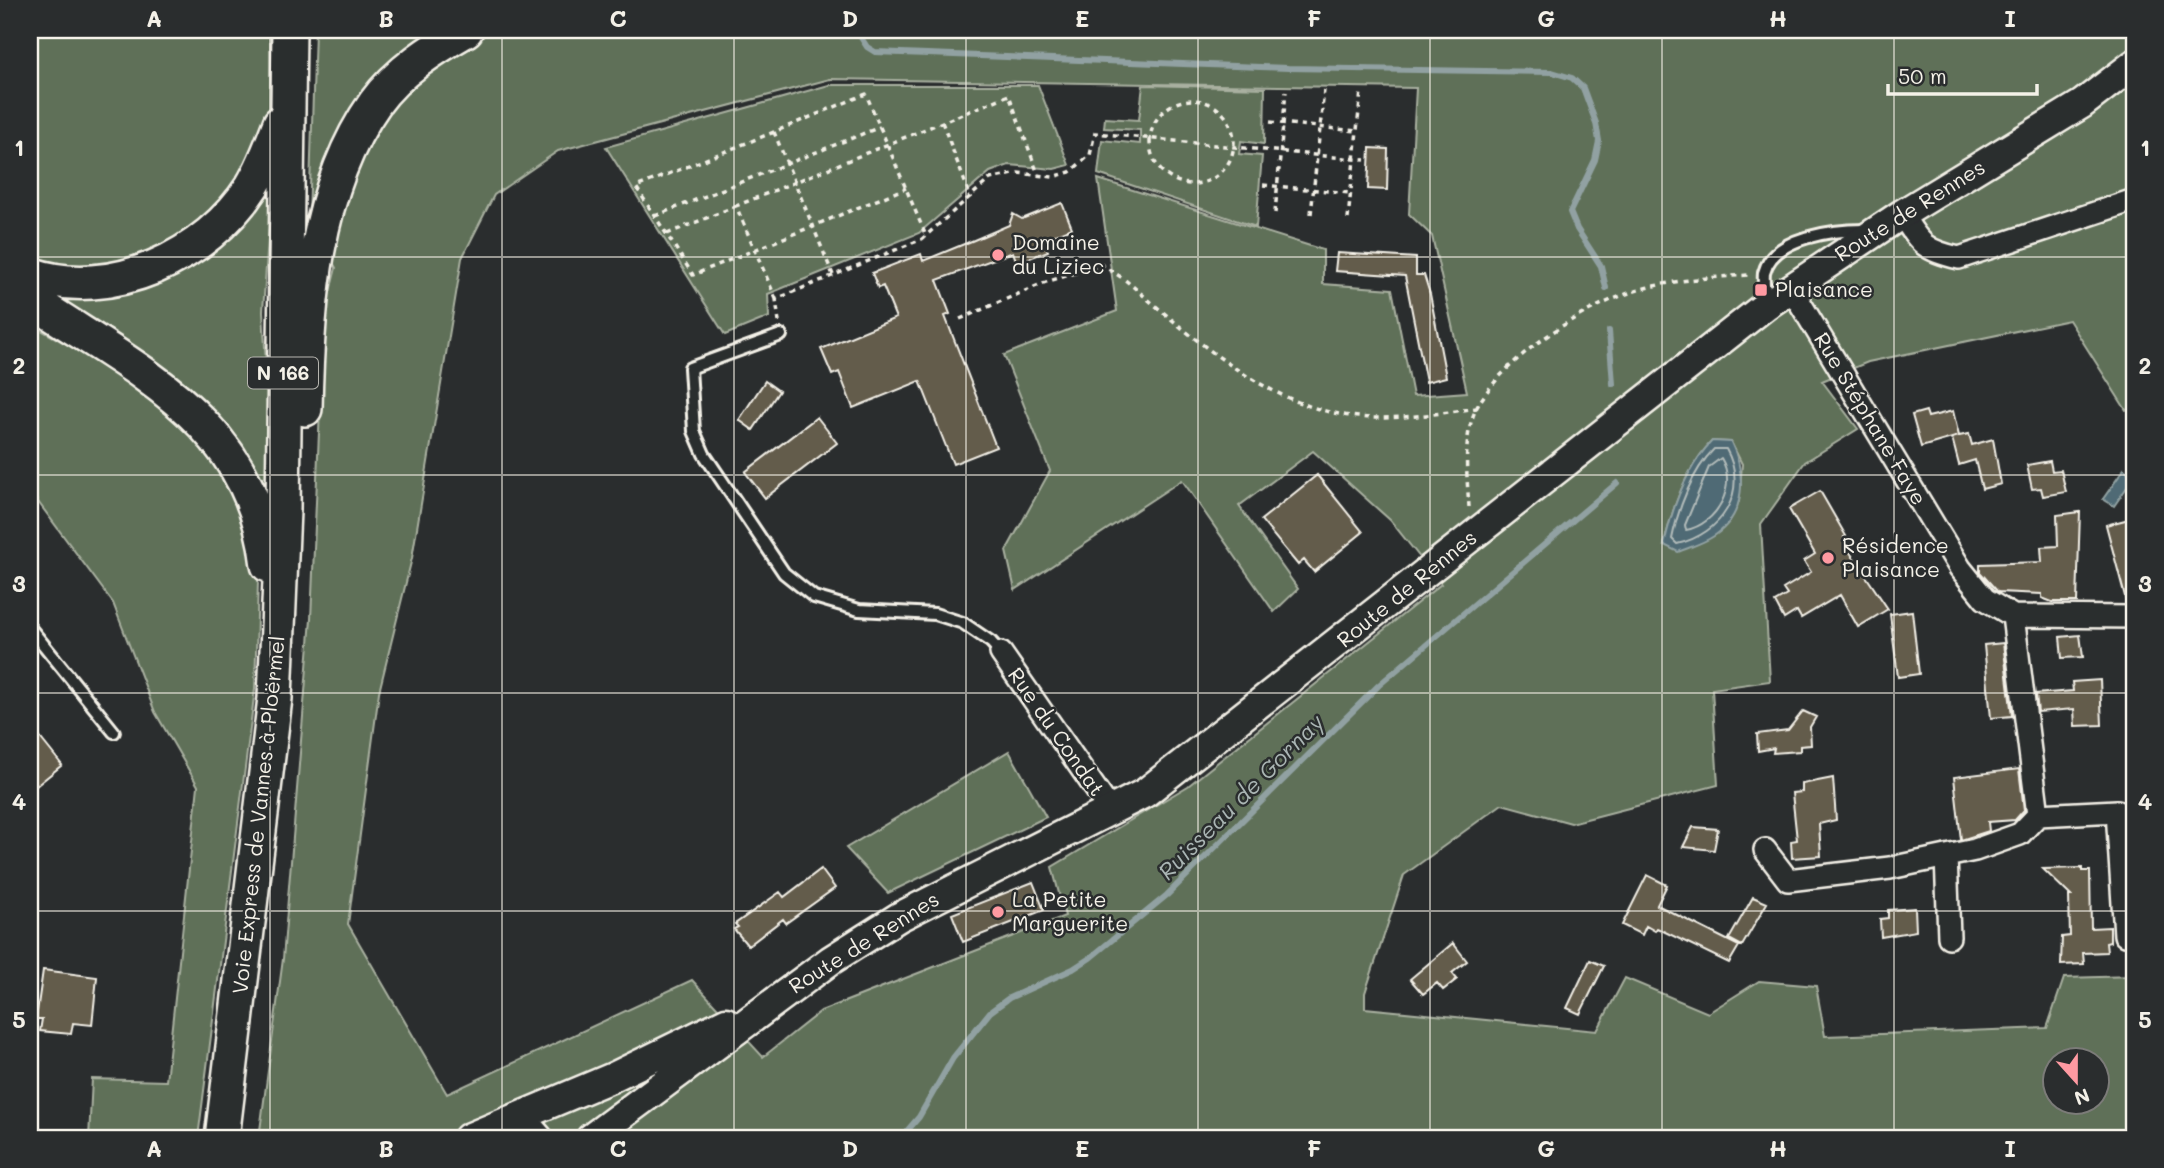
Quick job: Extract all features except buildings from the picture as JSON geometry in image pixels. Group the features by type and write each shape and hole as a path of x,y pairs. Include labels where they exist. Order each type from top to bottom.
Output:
{"highway":[{"path":"293,518 303,500 306,376 314,289 324,222 343,158 376,101 434,48 466,30"},
{"name":"Voie Express de Vannes à Ploërmel","path":"233,1134 277,822 289,643 293,518 295,39"},
{"name":"Voie Express de Vannes à Ploërmel","path":"233,1134 275,698 283,510 288,104 295,39"},
{"path":"30,274 62,284 105,283 149,270 191,246 235,208 251,187 288,104"},
{"path":"30,299 161,384 188,408 228,455 254,505 267,546 266,677 275,698"}],"main road":[{"name":"Route de Rennes","path":"591,1138 831,960 918,906 1145,793 1765,306 1878,230 2081,104 2134,64"},
{"path":"482,1138 509,1130 718,1027 755,1003 781,996"},
{"name":"Route de Rennes","path":"610,1138 663,1086"},
{"path":"468,1138 530,1129 538,1138"}],"street":[{"path":"1902,215 1915,237 1932,252 1959,258 2009,244 2134,200"},
{"name":"Rue Stéphane Faye","path":"1791,288 1960,568 1985,599 2013,616"},
{"path":"2038,815 2013,616 2134,617"},
{"name":"Rue du Condat","path":"1001,653 1111,811"},
{"path":"1765,850 1788,880 1890,868 1975,850 2020,834 2038,815 2117,811 2126,935"},
{"path":"1946,856 1949,937"}],"lane":[{"path":"1765,306 1764,273 1773,257 1798,241 1833,230 1878,230"},
{"path":"781,335 690,368 694,431 704,454 783,573 814,597 859,610 935,614 963,623 991,642 1001,653"},
{"path":"30,628 114,732"}],"path":[{"path":"1311,214 1324,90"},
{"path":"1275,212 1286,91"},
{"path":"1348,219 1361,91"},
{"path":"906,188 693,275 636,187 866,94 888,144 926,236"},
{"path":"667,234 1009,95 1038,175"},
{"path":"1196,99 1212,104 1225,115 1233,130 1234,147 1231,160 1213,179 1187,184 1163,174 1150,152 1149,138 1153,122 1164,109 1179,101 1196,99"},
{"path":"942,122 971,198"},
{"path":"1269,122 1356,131"},
{"path":"655,216 880,127"},
{"path":"774,132 833,275"},
{"path":"776,299 926,236 990,179 1018,173 1054,177 1084,163 1090,155 1096,133 1365,160"},
{"path":"1263,185 1350,193"},
{"path":"736,206 776,299 781,335"},
{"path":"960,319 1046,282 1102,265 1124,279 1246,377 1279,395 1326,411 1374,418 1426,416 1477,408"},
{"path":"1471,537 1467,478 1469,430 1477,408 1497,380 1529,351 1608,301 1652,286 1764,273"}],"green space":[{"path":"30,30 270,30 272,180 263,311 274,509 238,447 30,290"},
{"path":"315,30 2134,30 2134,409 2126,410 2069,320 1868,362 1822,381 1858,429 1805,462 1761,524 1770,681 1712,689 1718,785 1571,823 1502,804 1404,875 1365,993 1365,1008 1597,1031 1625,978 1708,1013 1759,981 1816,986 1825,1036 2047,1028 2064,978 2134,976 2134,1138 259,1138 283,959 311,619 324,315 336,268 309,220","holes":["830,79 1416,88 1409,214 1432,236 1467,392 1413,396 1392,289 1323,284 1323,250 1098,179 1117,311 1004,355 1050,471 1006,551 1015,590 1182,480 1274,612 1298,589 1239,506 1313,451 1390,520 1441,584 1188,786 1052,867 1065,916 821,1011 763,1057 692,980 447,1094 348,924 379,692 412,558 462,258 494,195 558,151","1712,441 1731,442 1742,464 1739,502 1664,545 1671,517 1687,476"]},
{"path":"829,85 1038,85 1069,165 1054,169 1009,165 990,172 919,233 768,294 769,317 725,335 606,147"},
{"path":"1143,85 1265,88 1264,144 1241,141 1239,154 1262,156 1256,227 1098,174 1102,140 1140,144 1140,130 1104,128 1105,118 1139,120"},
{"path":"30,324 151,391 204,439 252,536 258,580 255,689 198,1138 89,1138 92,1079 166,1081 198,786 155,712 113,603 30,491"},
{"path":"1009,751 1046,817 888,893 846,848"}],"water":[{"path":"1712,441 1731,442 1736,454 1741,480 1738,505 1725,527 1714,536 1678,552 1664,545 1671,517 1687,476"},
{"path":"2124,469 2134,477 2114,506 2103,499"}],"waterway":[{"path":"860,36 867,47 875,52 1288,68 1552,72 1572,78 1583,88 1596,123 1599,141 1595,160 1570,212 1577,229 1601,266 1606,288"},
{"path":"1609,331 1613,384"},
{"name":"Ruisseau de Gornay","path":"901,1138 919,1117 953,1058 990,1012 1009,998 1073,969 1090,958 1167,895 1379,685 1617,483"}],"place":[{"name":"Domaine du Liziec","path":"998,255"},
{"name":"Plaisance","path":"1761,290"},
{"name":"Résidence Plaisance","path":"1828,558"},
{"name":"La Petite Marguerite","path":"998,912"}]}
